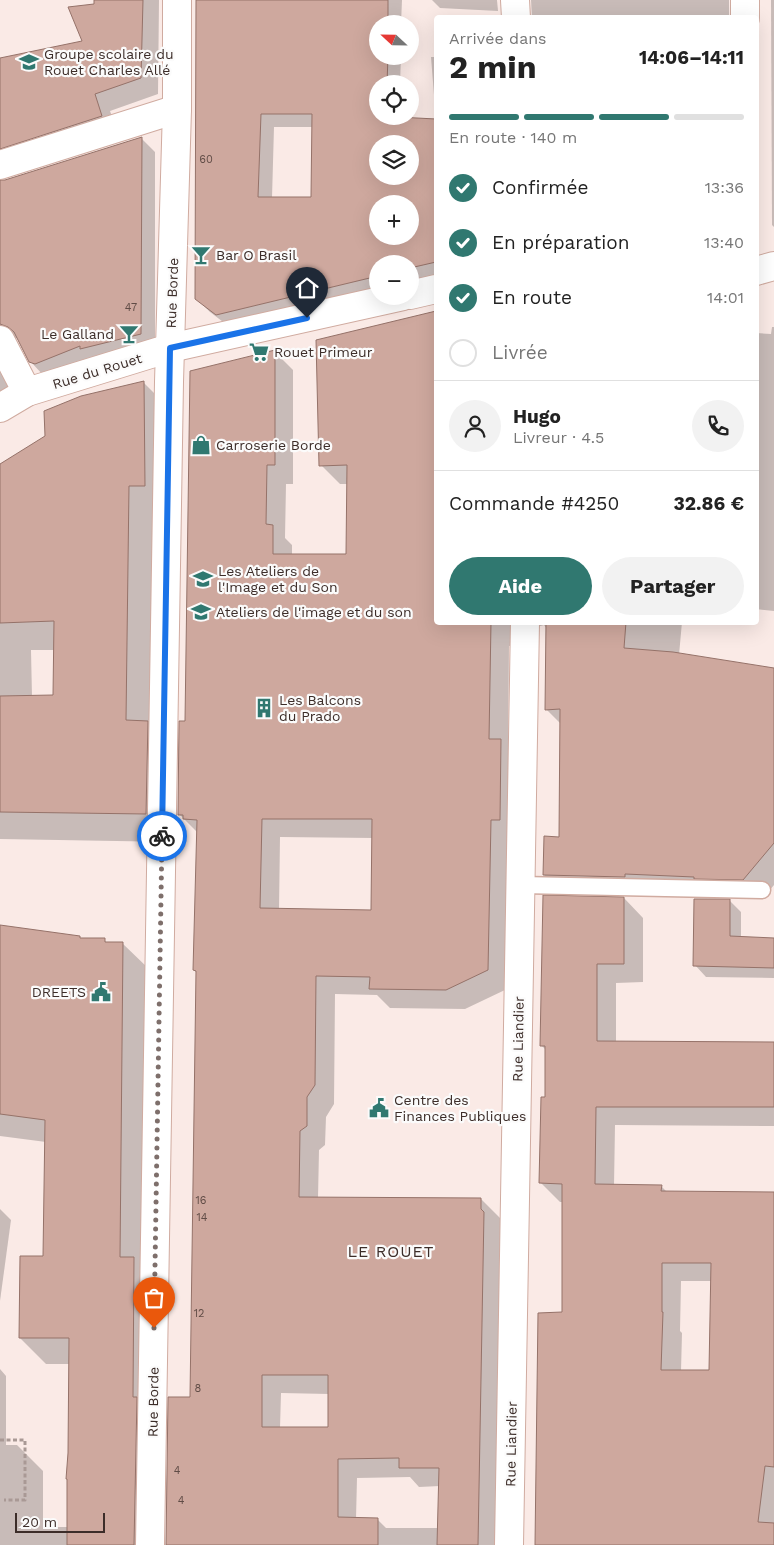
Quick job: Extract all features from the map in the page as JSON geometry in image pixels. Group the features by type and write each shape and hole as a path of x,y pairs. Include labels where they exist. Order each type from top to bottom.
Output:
{"street":[{"name":"Rue Borde","path":"150,1545 170,348 177,109 177,0"},
{"path":"515,0 516,15"},
{"path":"745,0 745,15"},
{"path":"0,165 177,109"},
{"path":"759,270 774,266"},
{"path":"419,293 434,289"},
{"name":"Rue du Rouet","path":"0,408 27,392 170,348 369,304"},
{"path":"0,340 27,392"},
{"name":"Rue Liandier","path":"509,1545 525,625"}],"lane":[{"path":"521,884 762,890"}],"path":[{"path":"0,1440 25,1440 25,1500 4,1500"}],"building":[{"path":"94,0 143,0 141,78 95,94 102,116 0,149 0,58 82,41 68,7 94,4"},
{"path":"196,0 388,0 388,15 369,15 369,65 388,65 387,75 369,75 369,125 419,125 419,118 434,119 434,262 419,266 419,255 369,255 369,278 216,315 195,299","holes":["261,114 312,114 311,197 258,197"]},
{"path":"142,137 141,334 80,349 80,346 35,364 29,362 14,332 0,324 0,180"},
{"path":"434,311 434,625 491,625 489,739 501,739 500,820 491,820 488,970 446,990 369,989 370,977 316,976 315,1085 307,1097 307,1126 300,1131 299,1197 481,1198 481,1209 484,1212 478,1545 437,1545 439,1468 399,1468 399,1458 338,1459 338,1517 378,1518 378,1545 166,1545 168,1397 190,1397 196,971 193,970 197,820 183,819 183,815 178,815 179,721 185,721 190,371 275,350 275,465 267,465 266,524 273,525 273,554 346,554 347,465 319,466 316,340","holes":["262,819 372,819 371,910 260,908","262,1375 328,1375 328,1427 262,1427"]},
{"path":"144,381 145,486 129,486 126,720 148,721 146,814 0,812 0,696 53,695 54,621 0,623 0,464 45,436 44,411 81,396"},
{"path":"546,625 626,625 624,648 673,652 774,668 774,843 743,880 625,874 625,877 543,875 544,836 559,837 560,709 545,710"},
{"path":"543,895 624,897 624,964 597,964 597,1041 774,1042 774,1107 596,1107 595,1184 662,1185 661,1191 774,1192 774,1467 765,1466 758,1522 774,1523 774,1545 535,1545 538,1313 562,1312 562,1184 539,1183 541,1097 545,1097 545,1046 540,1046","holes":["662,1263 711,1263 709,1370 661,1370"]},
{"path":"694,899 730,899 730,936 774,938 774,968 693,966"},
{"path":"0,925 80,936 80,938 105,938 105,942 123,942 120,1257 134,1257 133,1397 137,1397 134,1545 67,1545 66,1479 69,1338 19,1338 20,1256 43,1256 45,1120 0,1114"}],"way so far":[{"path":"154,1328 162,836"}],"place":[{"name":"Groupe scolaire du Rouet Charles Allé","path":"29,62"},
{"name":"Bar O Brasil","path":"201,255"},
{"name":"Le Galland","path":"129,334"},
{"name":"Rouet Primeur","path":"259,352"},
{"name":"Carroserie Borde","path":"201,445"},
{"name":"Les Ateliers de l'Image et du Son","path":"203,579"},
{"name":"Ateliers de l'image et du son","path":"201,612"},
{"name":"Les Balcons du Prado","path":"264,708"},
{"name":"DREETS","path":"101,992"},
{"name":"Centre des Finances Publiques","path":"379,1108"}],"district":[{"name":"LE ROUET","path":"391,1251"}],"route":[{"path":"162,836 170,348 307,318"}]}
